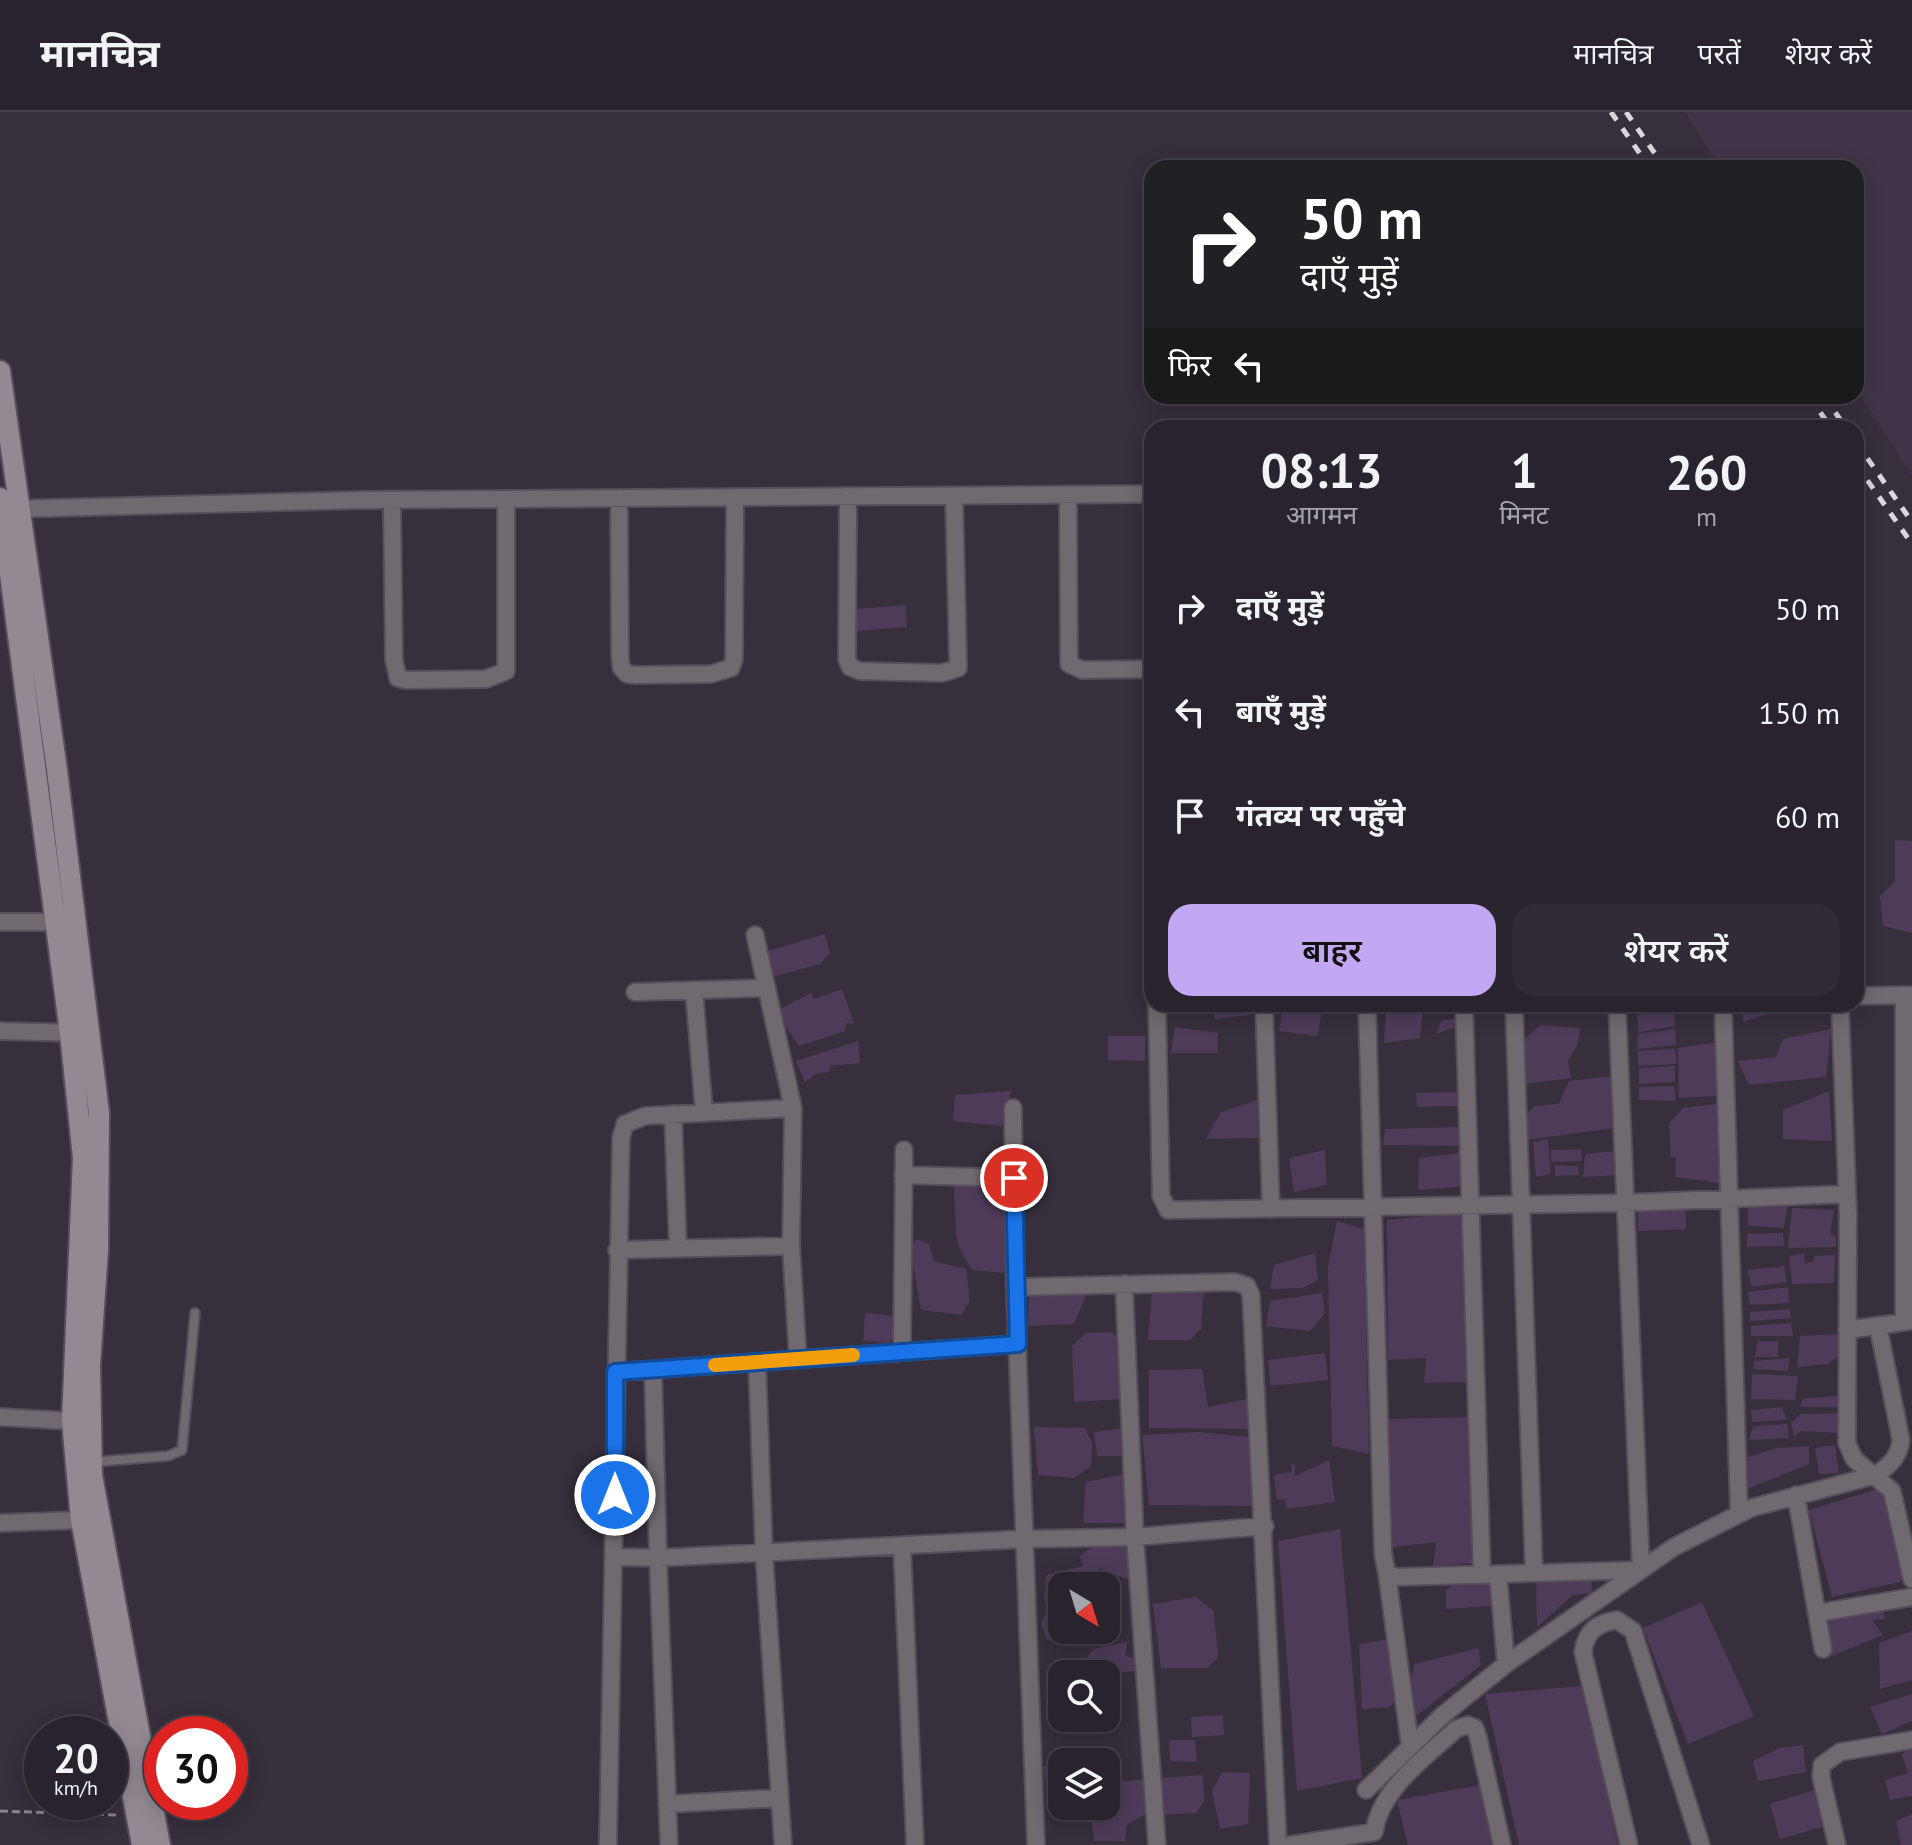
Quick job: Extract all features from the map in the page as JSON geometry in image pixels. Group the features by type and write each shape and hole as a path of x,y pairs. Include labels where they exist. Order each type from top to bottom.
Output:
{"street":[{"path":"0,371 7,505 80,1033 100,1137 98,1250 81,1520 142,1845"},
{"path":"7,505 1144,494"},
{"path":"1068,495 1069,664 1082,670 1144,669"},
{"path":"848,496 847,659 850,667 860,671 951,673 958,661 954,496"},
{"path":"619,498 621,667 627,674 635,675 711,674 731,668 734,659 735,497"},
{"path":"392,500 394,660 398,678 406,680 486,679 506,671 506,499"},
{"path":"0,922 66,922"},
{"path":"755,935 793,1108 791,1246 798,1359"},
{"path":"635,992 767,988"},
{"path":"694,990 704,1112"},
{"path":"1847,1330 1908,1322 1908,995 1864,996"},
{"path":"1157,1012 1162,1204 1178,1212 1623,1203 1847,1194"},
{"path":"1264,1012 1271,1209"},
{"path":"1367,1012 1383,1554 1410,1745"},
{"path":"1464,1012 1469,1206 1490,1575 1506,1664"},
{"path":"1514,1012 1534,1573"},
{"path":"1617,1012 1641,1570"},
{"path":"1723,1012 1739,1513"},
{"path":"1840,1012 1847,1194 1847,1443 1854,1459 1892,1491 1912,1579"},
{"path":"0,1031 80,1033"},
{"path":"80,1033 83,1158 72,1421 83,1462 160,1845"},
{"path":"608,1845 616,1557 615,1372 621,1138 625,1124 645,1116 793,1108"},
{"path":"1013,1108 1015,1287 1036,1845"},
{"path":"673,1114 678,1248"},
{"path":"902,1352 904,1150"},
{"path":"903,1175 1014,1178"},
{"path":"617,1250 791,1246"},
{"path":"1015,1287 1235,1282 1247,1286 1253,1305 1278,1845"},
{"path":"1124,1284 1135,1537 1157,1845"},
{"path":"1366,1790 1410,1745 1506,1664 1674,1547 1739,1513 1876,1475 1896,1457 1901,1440 1878,1326"},
{"path":"615,1372 1018,1344"},
{"path":"757,1362 764,1553 783,1845"},
{"path":"653,1369 669,1845"},
{"path":"0,1417 72,1421"},
{"path":"1796,1495 1823,1649"},
{"path":"0,1523 81,1520"},
{"path":"616,1557 658,1558 1025,1539 1135,1537 1265,1526"},
{"path":"902,1547 915,1845"},
{"path":"1387,1574 1490,1575 1641,1570"},
{"path":"1817,1613 1912,1597"},
{"path":"1629,1845 1583,1652 1585,1641 1594,1627 1617,1620 1633,1631 1701,1845"},
{"path":"1290,1845 1375,1839 1384,1801 1456,1729 1468,1725 1475,1728 1478,1737 1502,1845"},
{"path":"1837,1845 1821,1777 1822,1765 1840,1752 1912,1740"},
{"path":"667,1804 780,1798"}],"lane":[{"path":"83,1462 168,1456 182,1450 195,1313"}],"path":[{"path":"0,1811 137,1816"}],"shaded area":[{"path":"1685,112 1912,112 1912,475 1864,401 1864,160 1715,160"}],"building":[{"path":"906,605 907,627 856,631 855,609"},
{"path":"1895,840 1912,841 1912,933 1883,926 1880,896 1895,882"},
{"path":"825,934 830,953 820,964 772,977 768,951"},
{"path":"842,989 854,1024 846,1023 845,1031 799,1046 776,1011 811,993 814,999"},
{"path":"1214,1012 1249,1012 1249,1015 1215,1019"},
{"path":"1282,1012 1321,1012 1318,1036 1279,1031"},
{"path":"1423,1012 1420,1038 1384,1043 1386,1013"},
{"path":"1674,1012 1675,1026 1639,1032 1637,1015"},
{"path":"1743,1012 1774,1012 1743,1022"},
{"path":"1457,1019 1458,1026 1436,1034 1442,1020"},
{"path":"1540,1025 1580,1028 1578,1044 1568,1061 1571,1078 1523,1084 1519,1044"},
{"path":"1175,1027 1218,1033 1217,1053 1171,1053"},
{"path":"1675,1029 1676,1045 1637,1049 1638,1034"},
{"path":"1831,1029 1826,1077 1749,1085 1738,1061 1776,1057 1783,1039"},
{"path":"1108,1036 1145,1036 1145,1061 1108,1060"},
{"path":"858,1041 860,1063 830,1066 829,1072 816,1074 805,1082 796,1061"},
{"path":"1719,1042 1723,1085 1715,1096 1679,1098 1678,1048"},
{"path":"1675,1049 1677,1064 1638,1066 1638,1051"},
{"path":"1675,1066 1675,1082 1639,1084 1639,1068"},
{"path":"1613,1076 1614,1128 1525,1140 1524,1118 1534,1106 1559,1104 1569,1081"},
{"path":"1674,1086 1676,1101 1639,1100 1639,1087"},
{"path":"1011,1091 1002,1126 953,1121 955,1095"},
{"path":"1829,1091 1832,1141 1783,1139 1783,1110"},
{"path":"1459,1092 1459,1106 1417,1107 1416,1093"},
{"path":"1257,1100 1258,1138 1206,1139 1221,1112"},
{"path":"1724,1103 1724,1156 1719,1183 1675,1177 1676,1157 1671,1157 1669,1123 1683,1108"},
{"path":"1459,1127 1461,1146 1383,1145 1385,1129"},
{"path":"1548,1139 1551,1174 1536,1177 1533,1142"},
{"path":"1581,1149 1582,1161 1551,1162 1551,1150"},
{"path":"1325,1150 1327,1185 1294,1192 1289,1158"},
{"path":"1618,1151 1620,1175 1583,1177 1585,1154"},
{"path":"1468,1152 1469,1186 1418,1190 1419,1158"},
{"path":"1555,1165 1578,1166 1579,1175 1555,1176"},
{"path":"1010,1181 1015,1259 1003,1273 972,1270 960,1250 956,1234 954,1185"},
{"path":"1788,1201 1784,1228 1748,1226 1748,1208"},
{"path":"1685,1206 1686,1229 1638,1231 1638,1209"},
{"path":"1792,1208 1834,1210 1830,1233 1836,1236 1836,1247 1788,1248"},
{"path":"1458,1213 1464,1219 1470,1382 1424,1383 1426,1358 1388,1360 1387,1220"},
{"path":"1337,1221 1364,1229 1369,1454 1332,1446 1328,1267"},
{"path":"1783,1233 1784,1246 1747,1247 1747,1234"},
{"path":"917,1239 929,1244 934,1261 966,1269 970,1301 962,1315 921,1310 910,1248"},
{"path":"1315,1253 1318,1280 1302,1288 1270,1289 1274,1265"},
{"path":"1804,1253 1805,1263 1813,1262 1815,1256 1835,1255 1834,1283 1792,1284 1789,1256"},
{"path":"1784,1266 1787,1282 1752,1287 1747,1270"},
{"path":"1788,1287 1789,1303 1750,1305 1748,1292"},
{"path":"1204,1289 1201,1329 1190,1340 1148,1340 1152,1291"},
{"path":"1088,1291 1074,1324 1028,1326 1029,1292"},
{"path":"1322,1293 1325,1313 1310,1331 1266,1326 1270,1301"},
{"path":"1790,1309 1791,1318 1750,1321 1750,1312"},
{"path":"865,1313 898,1316 896,1334 889,1343 863,1341"},
{"path":"1791,1323 1793,1336 1751,1336 1751,1326"},
{"path":"1111,1332 1118,1338 1124,1399 1074,1402 1072,1346 1086,1333"},
{"path":"1838,1334 1840,1354 1829,1364 1797,1367 1800,1336"},
{"path":"1758,1341 1778,1341 1778,1357 1755,1357"},
{"path":"1325,1353 1328,1380 1270,1386 1268,1360"},
{"path":"1790,1358 1788,1371 1753,1369 1754,1361"},
{"path":"1202,1369 1208,1407 1252,1398 1250,1429 1149,1428 1149,1370"},
{"path":"1752,1374 1798,1376 1795,1400 1751,1399"},
{"path":"1837,1396 1838,1407 1800,1407 1803,1398"},
{"path":"1782,1407 1787,1420 1752,1422 1751,1410"},
{"path":"1842,1413 1840,1433 1800,1431 1794,1437 1791,1423 1800,1414"},
{"path":"1471,1417 1475,1563 1433,1566 1436,1542 1392,1547 1389,1419"},
{"path":"1787,1424 1789,1438 1749,1440 1753,1426"},
{"path":"1034,1427 1085,1428 1092,1443 1091,1466 1074,1478 1038,1475"},
{"path":"1126,1428 1124,1456 1097,1456 1094,1432"},
{"path":"1199,1432 1249,1437 1253,1506 1149,1505 1142,1435"},
{"path":"1835,1445 1839,1473 1819,1474 1815,1448"},
{"path":"1809,1446 1809,1464 1747,1489 1748,1457 1777,1448"},
{"path":"1329,1460 1335,1502 1286,1509 1285,1499 1277,1500 1274,1475 1292,1472 1291,1463 1295,1465 1295,1476"},
{"path":"1124,1474 1129,1513 1126,1523 1083,1523 1086,1482"},
{"path":"1881,1488 1906,1573 1900,1582 1832,1597 1809,1510"},
{"path":"1340,1529 1362,1778 1297,1791 1278,1541"},
{"path":"1134,1540 1137,1565 1127,1579 1120,1576 1120,1572 1099,1568 1099,1572 1058,1572 1083,1566 1080,1557 1093,1545"},
{"path":"1591,1573 1592,1593 1573,1595 1537,1627 1536,1583 1547,1576"},
{"path":"1048,1575 1048,1601 1044,1601"},
{"path":"1492,1579 1496,1594 1490,1606 1446,1609 1446,1590 1458,1580"},
{"path":"1196,1597 1214,1611 1218,1657 1208,1668 1161,1668 1153,1604"},
{"path":"1702,1602 1754,1716 1688,1744 1643,1628"},
{"path":"1882,1606 1885,1619 1872,1620 1883,1635 1829,1657 1829,1618"},
{"path":"1048,1610 1048,1640 1047,1640 1041,1623"},
{"path":"1912,1631 1912,1680 1880,1689 1879,1643"},
{"path":"1389,1639 1397,1697 1390,1707 1362,1709 1359,1644"},
{"path":"1127,1642 1125,1656 1144,1660 1139,1671 1120,1672 1120,1660 1086,1660 1093,1649"},
{"path":"1478,1648 1481,1665 1415,1717 1411,1681 1414,1664"},
{"path":"1583,1686 1618,1845 1519,1845 1485,1694"},
{"path":"1912,1694 1912,1721 1882,1734 1870,1707"},
{"path":"1223,1715 1224,1735 1192,1737 1191,1717"},
{"path":"1169,1740 1195,1740 1197,1762 1170,1761"},
{"path":"1803,1745 1806,1772 1758,1781 1753,1761 1780,1748"},
{"path":"1912,1745 1912,1796 1890,1800 1885,1780 1908,1773 1902,1755"},
{"path":"1048,1765 1048,1798 1043,1766"},
{"path":"1222,1772 1250,1773 1248,1824 1220,1829 1212,1791"},
{"path":"1203,1775 1204,1801 1196,1813 1162,1815 1160,1778"},
{"path":"1148,1779 1148,1813 1127,1825 1125,1841 1094,1841 1092,1820 1120,1820 1120,1782"},
{"path":"1481,1785 1495,1845 1408,1845 1397,1800"},
{"path":"1817,1789 1822,1827 1780,1839 1770,1804"},
{"path":"1912,1814 1912,1845 1901,1845 1896,1821"}],"railway":[{"path":"1611,112 1644,160"},
{"path":"1626,112 1659,160"},
{"path":"1814,404 1826,420"},
{"path":"1830,404 1840,420"},
{"path":"1864,453 1912,522"},
{"path":"1864,475 1912,544"}],"slow traffic":[{"path":"715,1365 853,1355"}],"route":[{"path":"615,1495 615,1372 1018,1344 1014,1178"}]}
